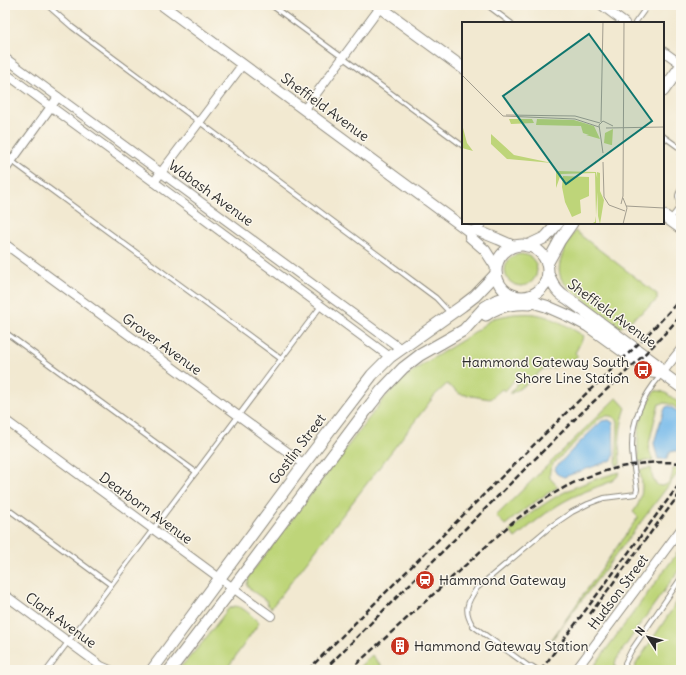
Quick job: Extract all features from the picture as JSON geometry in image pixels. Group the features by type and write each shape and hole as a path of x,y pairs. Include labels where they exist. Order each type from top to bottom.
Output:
{"main road":[{"path":"380,6 462,67"},
{"path":"664,90 681,65"},
{"path":"666,217 681,228"},
{"path":"527,246 546,237 557,224"},
{"path":"547,269 542,254 533,247 521,245 514,246 502,254 498,260 496,271 498,282 507,293 521,297 528,297 535,294 546,282 547,269 560,240 571,224"},
{"name":"Sheffield Avenue","path":"547,269 556,290 561,295 657,365 662,373 681,387"},
{"name":"Gostlin Street","path":"152,670 304,464 372,375 390,357 475,296 496,271"},
{"path":"464,330 485,307 495,301 514,295"},
{"name":"Sheffield Avenue","path":"528,297 539,304 571,317 588,326 652,372 662,373"},
{"path":"170,670 382,390 403,368 420,355 476,323 488,313 496,309 505,305 519,303 539,304"}],"street":[{"name":"Sheffield Avenue","path":"162,5 470,232 470,237 485,250 496,271"},
{"path":"601,5 624,22"},
{"path":"304,110 380,6"},
{"path":"664,52 681,65"},
{"name":"Wabash Avenue","path":"5,58 401,349"},
{"path":"154,182 243,64"},
{"name":"Wabash Avenue","path":"5,74 154,182 390,357"},
{"path":"5,170 8,158 58,97"},
{"name":"Sheffield Avenue","path":"470,232 476,230 514,246"},
{"name":"Grover Avenue","path":"5,244 304,464"},
{"path":"662,373 681,349"},
{"name":"Dearborn Avenue","path":"5,420 271,616"},
{"name":"Hudson Street","path":"576,670 681,529"},
{"name":"Clark Avenue","path":"5,595 102,668 110,670"}],"lane":[{"path":"46,5 72,27 436,298 451,314"},
{"path":"271,5 462,145"},
{"path":"487,5 510,22"},
{"path":"636,22 648,5"},
{"path":"664,137 681,149"},
{"path":"8,158 281,359"},
{"path":"666,217 678,208 678,195 681,189"},
{"path":"470,232 484,224"},
{"path":"47,670 321,306"},
{"path":"5,332 196,472"},
{"path":"532,669 473,626 467,613 469,600 477,588 550,527 572,512 604,498 636,494 637,489 632,454 635,422 642,402 662,373"},
{"path":"5,507 111,585"},
{"path":"626,670 625,664 631,651 681,578"}],"green space":[{"path":"575,231 657,294 657,300 620,328 567,286 560,277 559,270 563,252"},
{"path":"518,254 524,254 534,261 537,270 536,276 530,283 524,286 518,286 508,279 505,273 505,267 512,257"},
{"path":"514,314 541,315 560,322 584,336 575,353 578,356 574,359 559,364 554,368 543,369 527,384 510,394 520,379 517,377 505,391 502,389 490,399 460,394 447,384 435,395 271,608 266,603 267,601 252,591 247,585 249,576 385,397 404,378 425,363 466,338 493,318"},
{"path":"655,391 666,393 672,397 681,405 681,412 669,404 659,404 648,448 653,460 639,462 638,442 640,423 645,408"},
{"path":"617,398 626,408 620,436 620,464 616,465 618,422 611,416 601,417 553,464 550,471 550,478 558,487 505,525 496,516"},
{"path":"651,468 652,477 655,483 659,486 666,485 670,481 673,468 681,469 550,642 638,517 633,512 639,502 642,492 642,481 639,470"},
{"path":"620,472 612,481 575,496 558,505 539,518 515,538 510,531 536,509 572,488"},
{"path":"681,548 681,567 616,660 616,670 591,670"},
{"path":"681,596 681,670 635,670 636,664"},
{"path":"235,606 245,610 259,623 226,670 178,670 202,643 228,609"},
{"path":"372,655 382,667 379,670 356,670"}],"water":[{"path":"669,406 681,414 681,450 670,452 667,459 658,459 654,443 663,413 666,407"},
{"path":"609,420 613,423 614,456 612,460 564,477 556,473 556,467 579,443 602,421"}],"railway":[{"path":"308,670 559,420 637,345 681,298"},
{"path":"324,670 573,421 656,343 681,315"},
{"path":"350,670 514,521 548,497 573,483 603,472 650,463 681,463"},
{"path":"541,670 681,482"},
{"path":"590,614 681,492"}],"place":[{"name":"Hammond Gateway South Shore Line Station","path":"643,370"},
{"name":"Hammond Gateway","path":"425,580"},
{"name":"Hammond Gateway Station","path":"400,646"}]}
